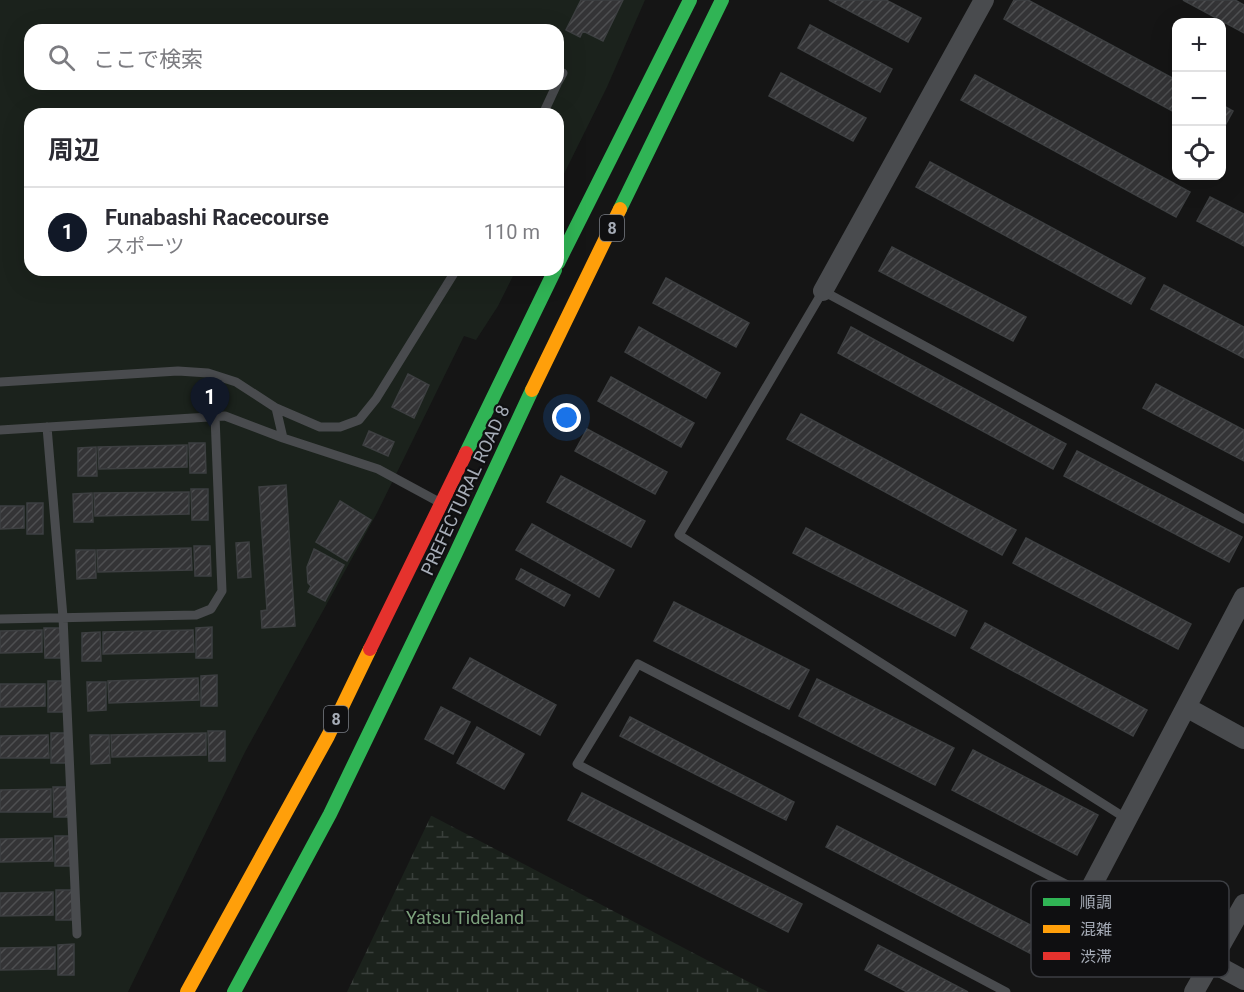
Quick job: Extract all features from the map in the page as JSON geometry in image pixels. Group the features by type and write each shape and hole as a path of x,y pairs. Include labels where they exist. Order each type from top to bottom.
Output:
{"main road":[{"name":"8","path":"564,251 690,0"},
{"name":"PREFECTURAL ROAD 8","path":"234,992 330,814 455,555 500,455 722,0"},
{"name":"PREFECTURAL ROAD 8","path":"187,992 328,736 552,276"}],"street":[{"path":"823,291 984,0"},
{"path":"1095,881 1244,597"},
{"path":"1186,707 1244,739"},
{"path":"1229,930 1244,904"},
{"path":"1229,972 1244,980"},
{"path":"1194,992 1202,977"}],"lane":[{"path":"546,108 555,90"},
{"path":"0,382 178,371 208,373 236,382 276,408 320,427 340,427 359,420 376,399 452,276"},
{"path":"1127,819 679,535 823,291 1244,519"},
{"path":"276,408 283,438"},
{"path":"0,430 225,416 283,438 378,469 441,504"},
{"path":"0,619 196,615 211,609 222,591 215,417"},
{"path":"47,427 63,618 77,934"},
{"path":"1006,992 578,764 638,664 1061,881"}],"green space":[{"path":"0,0 645,0 607,87 564,174 564,108 24,108 24,276 513,276 498,306 476,340 464,336 377,513 245,752 128,992 0,992"},
{"name":"Yatsu Tideland","path":"432,816 768,992 347,992"}],"building":[{"path":"581,0 623,0 603,41 583,31 580,37 566,30"},
{"path":"829,0 886,0 921,18 908,42"},
{"path":"1014,0 1028,0 1172,78 1172,111 1004,19"},
{"path":"1183,0 1235,0 1244,5 1244,33 1226,23 1226,18 1216,18"},
{"path":"810,25 892,69 880,92 798,48"},
{"path":"781,73 866,118 853,141 769,96"},
{"path":"975,75 1190,192 1176,217 961,100"},
{"path":"1226,107 1233,111 1226,124"},
{"path":"930,162 1145,278 1131,304 916,187"},
{"path":"1210,197 1244,214 1244,246 1197,221"},
{"path":"892,247 1026,317 1013,341 879,271"},
{"path":"666,278 749,323 736,347 653,303"},
{"path":"1164,285 1244,327 1244,358 1151,309"},
{"path":"639,327 720,373 706,398 625,352"},
{"path":"851,327 1066,444 1053,469 838,353"},
{"path":"408,374 429,385 414,418 392,407"},
{"path":"611,377 694,423 681,447 598,401"},
{"path":"1156,384 1244,430 1244,461 1143,408"},
{"path":"801,414 1016,530 1002,555 787,439"},
{"path":"587,429 667,472 655,494 575,451"},
{"path":"369,431 394,442 388,456 363,445"},
{"path":"189,443 205,443 206,473 190,473"},
{"path":"187,445 187,467 99,469 98,447"},
{"path":"96,447 97,476 78,476 78,448"},
{"path":"1077,451 1242,537 1229,562 1064,476"},
{"path":"561,476 645,521 631,547 547,502"},
{"path":"286,485 295,626 262,628 261,611 267,610 259,487"},
{"path":"191,489 208,489 208,520 192,520"},
{"path":"189,492 189,514 95,516 94,493"},
{"path":"92,493 93,522 74,522 73,494"},
{"path":"340,501 371,520 347,561 316,542"},
{"path":"27,503 43,503 43,534 27,534"},
{"path":"0,506 24,506 24,528 0,529"},
{"path":"532,524 614,570 599,597 516,550"},
{"path":"806,528 967,611 955,636 793,553"},
{"path":"1026,538 1191,624 1178,649 1013,563"},
{"path":"249,542 251,577 238,578 236,543"},
{"path":"194,546 210,546 211,576 195,576"},
{"path":"191,548 192,570 98,572 97,550"},
{"path":"314,549 344,565 325,601 308,592 311,586 308,583 307,567"},
{"path":"76,550 95,550 96,578 77,579"},
{"path":"521,569 570,595 564,606 516,579"},
{"path":"674,602 809,670 789,709 654,641"},
{"path":"985,623 1147,710 1133,736 971,648"},
{"path":"212,627 212,658 196,658 196,628"},
{"path":"44,628 61,628 61,658 45,658"},
{"path":"42,630 42,652 0,653 0,631"},
{"path":"193,630 194,652 103,654 103,632"},
{"path":"100,632 101,661 82,661 82,633"},
{"path":"470,658 556,705 540,735 453,688"},
{"path":"217,675 217,706 201,706 201,676"},
{"path":"198,678 199,700 109,703 108,681"},
{"path":"817,679 954,748 935,785 799,716"},
{"path":"48,681 64,681 64,712 48,712"},
{"path":"87,682 106,682 106,710 88,711"},
{"path":"0,684 45,684 45,706 0,707"},
{"path":"441,707 470,722 453,754 425,739"},
{"path":"630,717 794,802 786,820 620,736"},
{"path":"477,727 524,754 504,789 457,763"},
{"path":"208,731 225,731 225,761 209,761"},
{"path":"51,733 67,733 67,763 51,763"},
{"path":"206,733 206,755 112,757 111,735"},
{"path":"48,735 49,758 0,758 0,736"},
{"path":"90,735 109,735 110,763 91,764"},
{"path":"973,750 1098,815 1077,855 952,790"},
{"path":"53,787 69,787 70,817 54,817"},
{"path":"51,789 51,812 0,812 0,790"},
{"path":"582,793 802,904 788,932 568,820"},
{"path":"837,826 1031,925 1031,954 826,847"},
{"path":"55,836 71,836 72,866 55,866"},
{"path":"52,838 53,861 0,862 0,839"},
{"path":"56,890 72,890 72,920 56,920"},
{"path":"53,892 53,915 0,916 0,893"},
{"path":"74,944 74,975 58,975 58,945"},
{"path":"878,945 968,992 907,992 865,970"},
{"path":"55,947 55,969 0,970 0,948"}],"traffic: fast":[{"path":"564,251 690,0"},
{"path":"620,209 722,0"},
{"path":"466,453 552,276"},
{"path":"234,992 330,814 532,390"}],"traffic: slow":[{"path":"532,390 620,209"},
{"path":"187,992 328,736 370,649"}],"traffic: jam":[{"path":"370,649 466,453"}],"place":[{"name":"Funabashi Racecourse","path":"210,427"}]}
